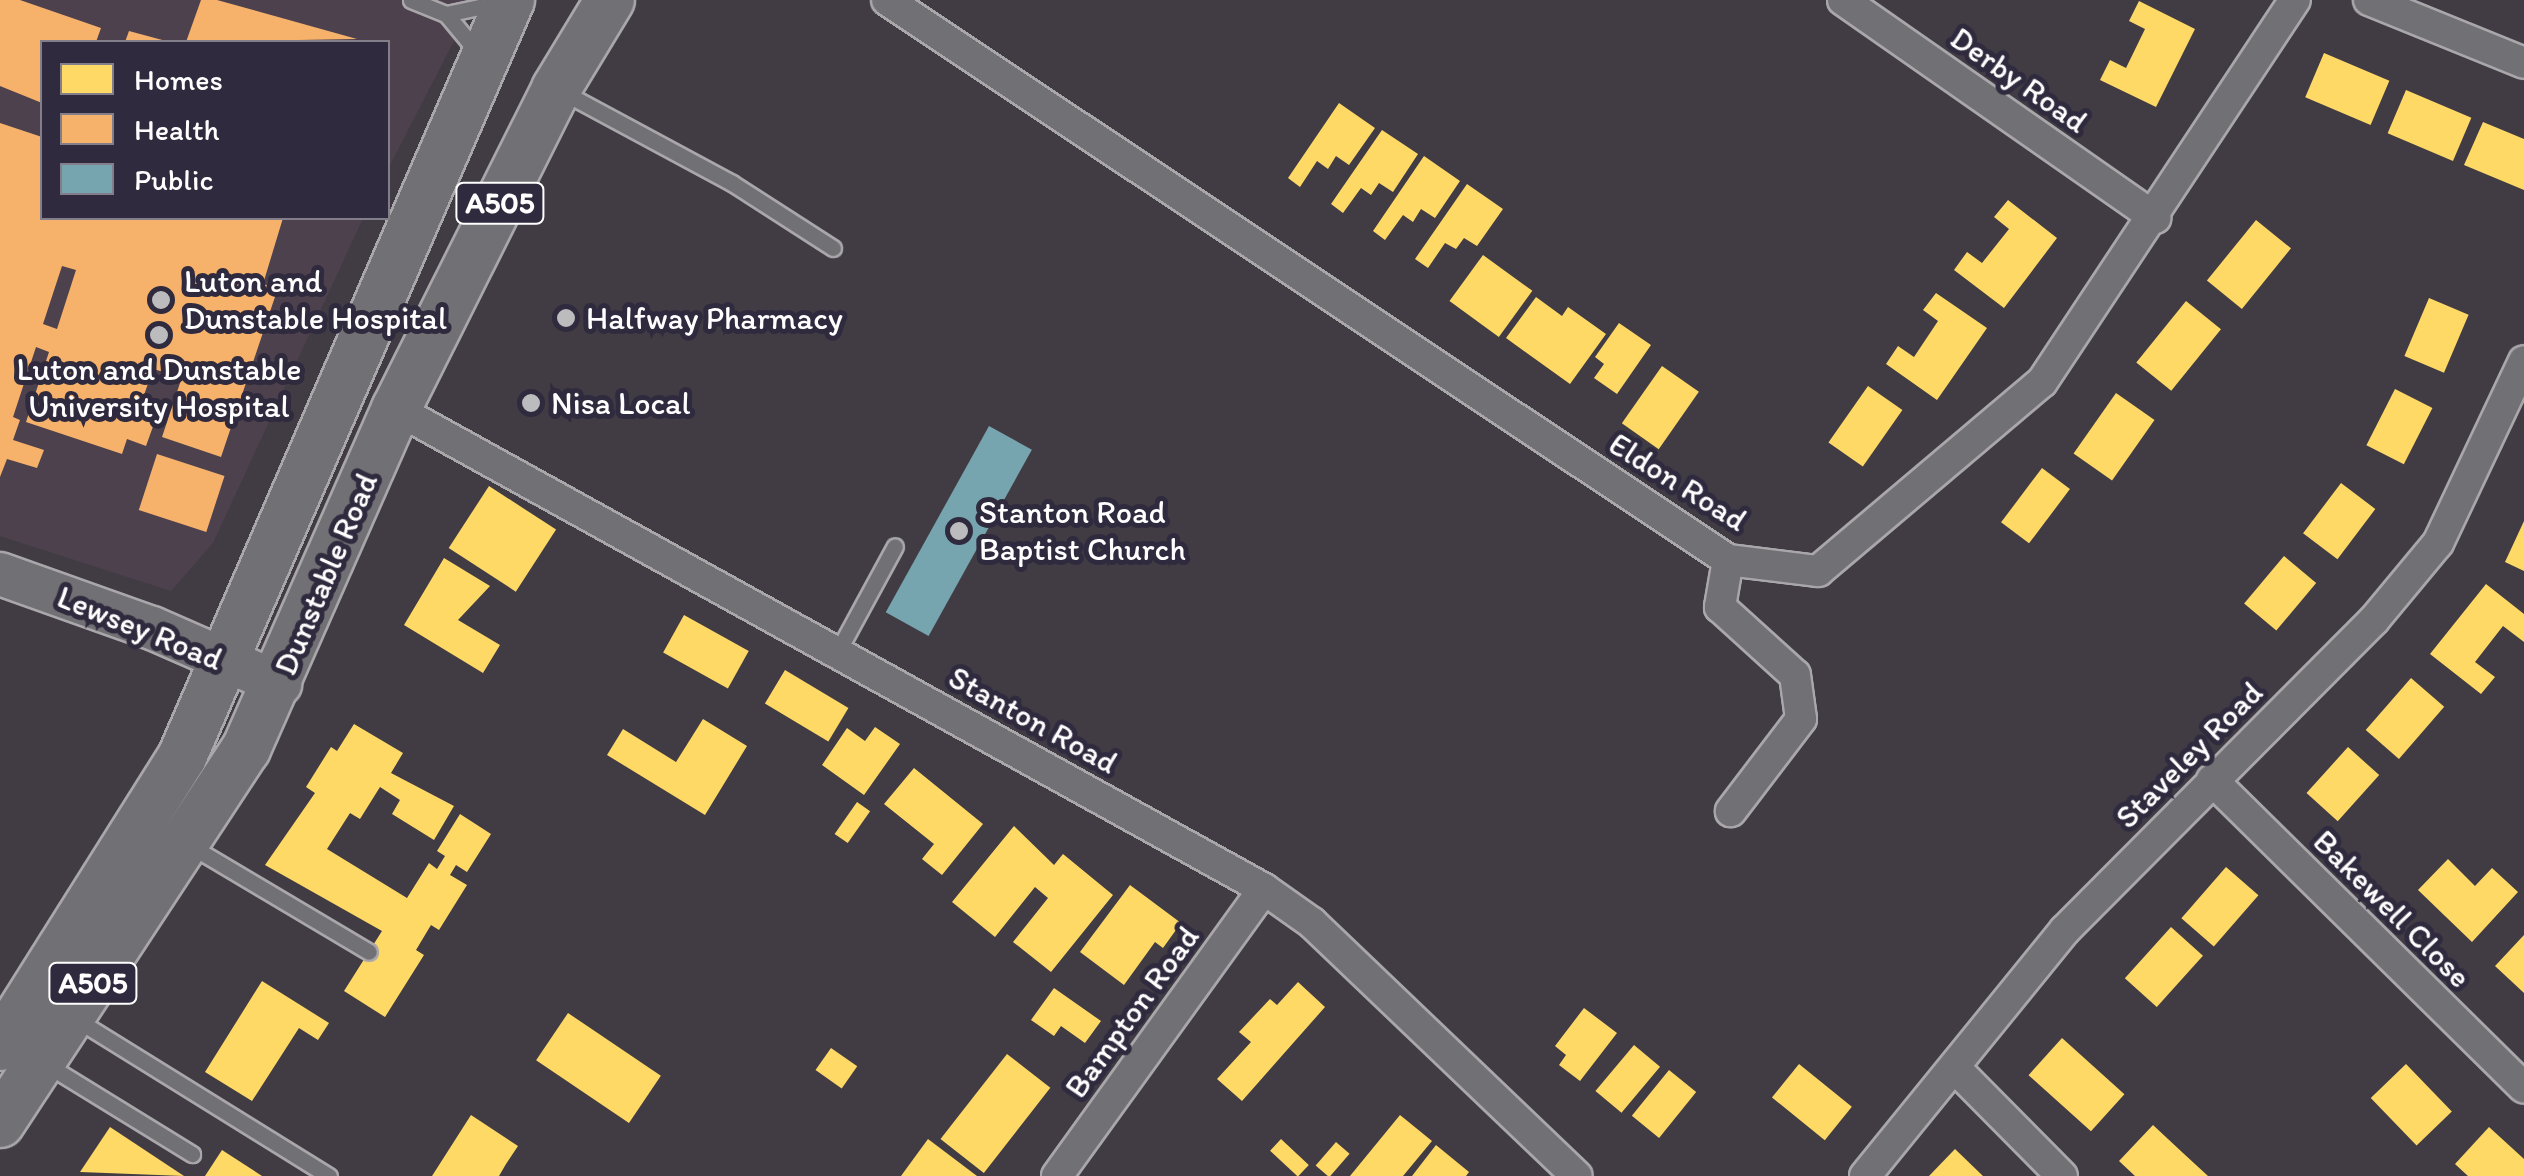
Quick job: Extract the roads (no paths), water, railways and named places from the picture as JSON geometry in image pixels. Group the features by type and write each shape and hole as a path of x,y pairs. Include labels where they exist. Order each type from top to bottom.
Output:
{"main road":[{"name":"Dunstable Road","path":"20,1054 71,1016 186,843 280,684 396,408 556,88 610,0"},
{"name":"Dunstable Road","path":"0,1123 20,1054 148,818 223,662 498,25"}],"street":[{"name":"Eldon Road","path":"888,0 1728,560 1818,571 2042,382 2156,218 2295,0"},
{"name":"Derby Road","path":"1843,0 2156,218"},
{"path":"2369,0 2524,63"},
{"name":"Staveley Road","path":"1864,1176 2066,930 2374,620 2438,543 2493,438 2524,361"},
{"name":"Stanton Road","path":"396,408 1264,889 1312,923 1577,1176"},
{"path":"1728,560 1720,607 1795,675 1801,719 1731,811"},
{"name":"Lewsey Road","path":"0,574 152,628 280,684"},
{"name":"Bakewell Close","path":"2212,780 2524,1088"},
{"name":"Bampton Road","path":"1058,1176 1264,889"},
{"path":"1955,1068 2062,1176"}],"lane":[{"path":"412,0 446,14 498,25"},
{"path":"446,14 480,8 498,25"},
{"path":"556,88 732,183 833,248"},
{"path":"838,652 894,546"},
{"path":"186,843 369,952"},
{"path":"71,1016 329,1176"},
{"path":"20,1054 192,1154"}],"place":[{"name":"Luton and Dunstable Hospital","path":"161,300"},
{"name":"Halfway Pharmacy","path":"566,318"},
{"name":"Luton and Dunstable University Hospital","path":"159,335"},
{"name":"Nisa Local","path":"531,403"},
{"name":"Stanton Road Baptist Church","path":"959,531"}]}
